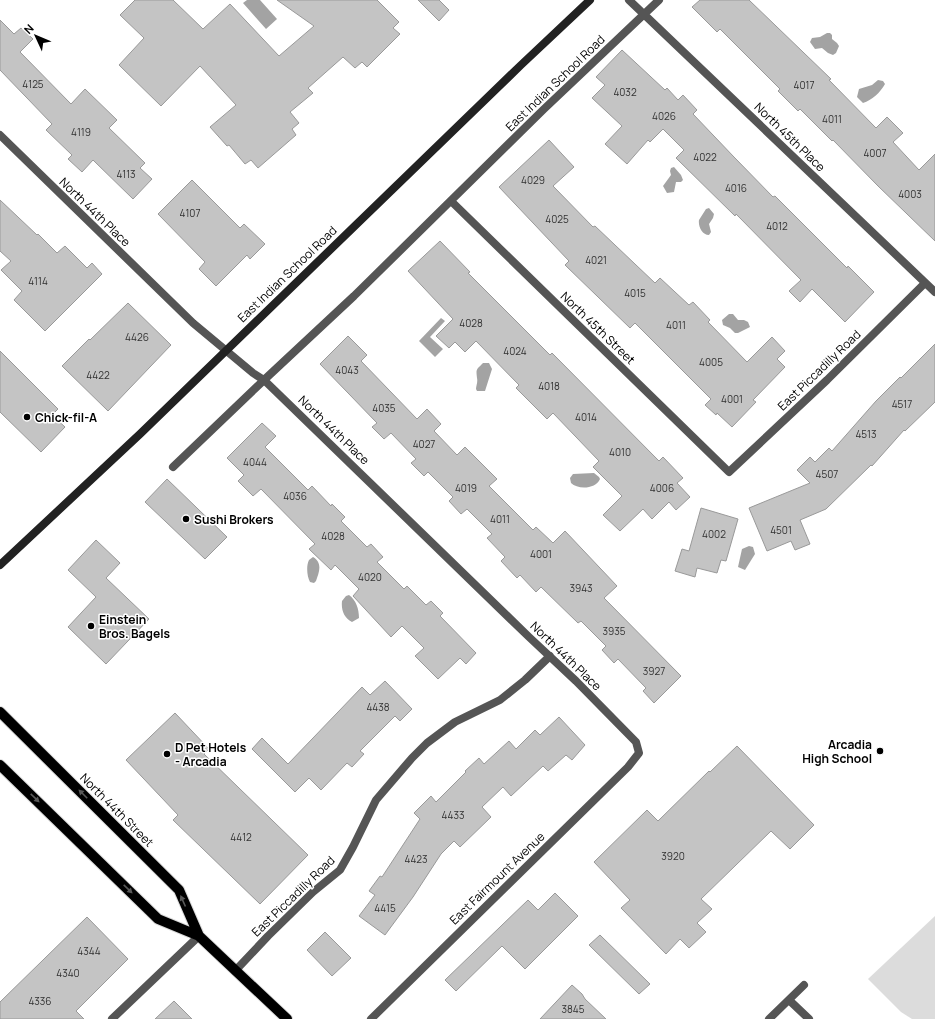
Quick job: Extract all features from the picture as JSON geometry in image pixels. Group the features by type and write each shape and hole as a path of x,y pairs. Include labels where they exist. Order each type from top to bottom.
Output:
{"main road":[{"name":"East Indian School Road","path":"0,565 140,434 225,350 590,0"},
{"name":"North 44th Street","path":"0,712 179,890 199,936"},
{"name":"North 44th Street","path":"0,765 158,919 199,936 287,1019"}],"street":[{"name":"North 45th Place","path":"629,0 935,292"},
{"name":"East Indian School Road","path":"173,467 354,296 544,109 659,0"},
{"name":"North 44th Place","path":"0,135 193,323 264,380 576,681 636,742 639,753"},
{"name":"North 45th Street","path":"452,201 729,472"},
{"name":"East Piccadilly Road","path":"729,472 827,380 925,283"},
{"name":"East Piccadilly Road","path":"235,971 313,892 340,870 354,847 376,800 412,758 427,743 455,722 500,700 525,680 550,656"},
{"name":"East Fairmount Avenue","path":"371,1019 628,767 639,753"},
{"path":"112,1019 199,936"},
{"path":"769,1019 804,985"},
{"path":"789,1000 809,1019"}],"shaded area":[{"path":"247,0 260,0 277,19 266,29 243,3"},
{"path":"827,33 832,35 832,39 839,46 836,53 833,55 822,48 815,49 810,42 812,38 820,37"},
{"path":"878,80 883,81 885,84 873,98 863,103 857,97 859,89 872,85"},
{"path":"674,167 681,175 683,180 681,182 676,182 674,192 667,193 663,186 671,175 671,168"},
{"path":"709,208 714,214 709,224 711,232 707,235 702,232 699,220 706,209"},
{"path":"729,314 733,314 738,320 748,322 750,327 735,333 730,328 723,325 722,320"},
{"path":"441,318 445,321 430,337 443,349 435,357 419,341"},
{"path":"483,363 489,363 492,369 485,391 477,391 477,371"},
{"path":"594,473 600,479 591,487 578,487 571,483 570,478 573,474"},
{"path":"749,546 753,547 755,554 745,570 738,567 742,549"},
{"path":"313,557 319,565 318,574 314,583 310,582 307,571 309,560"},
{"path":"349,595 358,608 359,615 359,618 352,622 345,616 342,608 342,601"},
{"path":"935,916 935,1019 912,1019 901,1012 868,979"}],"building":[{"path":"135,0 173,0 203,29 230,4 279,56 314,26 277,0 377,0 399,22 393,28 400,34 367,67 362,62 355,68 343,57 308,88 313,93 290,112 299,123 292,129 296,135 258,168 251,160 245,164 229,145 227,146 210,127 236,105 200,66 161,106 119,65 144,38 120,15"},
{"path":"418,0 439,0 449,10 439,21"},
{"path":"700,0 749,0 831,79 829,80 876,128 887,117 903,133 893,142 919,170 935,154 935,241 833,140 832,141 800,109 798,111 778,91 780,89 720,29 717,32 692,7"},
{"path":"0,20 14,34 21,28 33,39 20,52 71,104 85,89 117,120 109,128 145,163 140,168 152,179 133,199 93,160 82,172 68,159 72,155 46,130 52,124 0,70"},
{"path":"622,50 665,90 667,88 678,100 683,95 697,110 693,114 734,157 773,197 775,196 847,268 848,266 874,292 845,322 812,289 800,302 789,291 801,280 736,214 735,216 676,158 684,150 663,129 650,142 648,140 627,164 605,144 622,126 592,98 605,85 596,77"},
{"path":"549,140 574,167 553,186 593,227 595,226 655,283 660,278 689,305 693,302 710,320 708,322 747,362 772,337 785,351 777,359 785,367 753,400 756,402 732,427 717,413 716,415 705,405 711,399 635,323 630,328 565,265 569,261 499,187"},
{"path":"192,180 240,228 244,224 265,244 250,259 247,255 216,286 199,269 205,262 158,214"},
{"path":"0,200 57,253 65,246 87,268 92,263 102,274 45,331 14,300 22,291 1,270 11,261 0,251"},
{"path":"440,241 470,272 468,273 550,355 552,353 659,461 663,457 683,478 677,483 690,497 676,510 669,502 652,519 643,509 620,531 603,515 622,496 593,467 599,461 553,413 547,419 516,388 519,385 476,341 465,352 455,342 449,348 436,336 453,319 408,271"},
{"path":"128,303 171,345 108,411 62,366"},
{"path":"348,336 367,355 361,361 417,419 427,409 441,424 434,431 457,455 465,447 497,479 489,486 533,530 536,527 553,543 565,531 617,586 604,598 681,676 654,703 643,691 646,688 618,659 614,663 602,650 606,646 581,621 578,623 541,587 536,592 520,575 517,578 501,561 505,557 487,538 492,534 467,509 461,514 449,501 453,497 428,472 424,476 411,463 416,459 391,433 384,439 372,427 377,423 320,364"},
{"path":"935,344 935,402 905,431 904,430 872,466 871,465 826,509 800,520 810,544 795,550 791,541 767,551 749,508 810,483 797,470 810,457 815,462 829,448 832,451 876,401"},
{"name":"Chick-fil-A","path":"0,351 58,409 52,415 65,427 41,452 0,412"},
{"path":"262,423 276,436 265,447 308,490 312,486 331,506 332,504 345,517 341,521 367,547 371,544 383,557 377,562 404,589 407,586 426,605 431,601 443,613 440,616 476,653 466,664 460,658 438,679 415,656 424,648 402,626 391,637 353,596 359,589 335,565 331,570 309,549 315,544 261,489 253,496 238,481 244,475 227,458"},
{"name":"Sushi Brokers","path":"167,479 227,537 205,559 145,502"},
{"path":"701,508 738,519 726,561 721,560 717,573 697,568 695,577 675,571 682,549 689,551"},
{"path":"96,540 120,563 106,578 149,619 106,664 68,627 96,597 68,570"},
{"path":"385,681 412,709 400,721 395,716 360,751 364,754 352,767 347,763 321,790 309,778 295,792 252,749 262,738 288,764 362,687 370,695"},
{"path":"175,713 209,749 204,754 308,855 260,904 173,820 178,815 126,760"},
{"path":"559,717 585,745 572,760 566,755 548,771 543,766 511,796 503,787 482,807 491,817 460,847 454,841 441,854 413,897 385,935 359,916 375,895 369,891 380,876 382,877 420,819 414,813 431,796 436,802 479,758 484,764 509,741 516,749 535,730 540,735"},
{"path":"737,746 814,825 790,849 771,831 701,899 712,909 697,923 706,932 689,948 680,939 666,954 621,908 630,900 594,862 647,810 658,821"},
{"path":"555,893 578,916 525,969 502,946 456,991 445,980 528,900 538,910"},
{"path":"87,917 128,959 76,1011 84,1019 0,1019 0,1002"},
{"path":"325,932 351,958 332,976 307,950"},
{"path":"600,935 650,984 639,994 589,945"},
{"path":"572,985 582,994 585,999 606,1019 540,1019"},
{"path":"174,1001 192,1019 155,1019"}],"place":[{"name":"Chick-fil-A","path":"27,417"},
{"name":"Sushi Brokers","path":"186,519"},
{"name":"Einstein Bros. Bagels","path":"91,626"},
{"name":"Arcadia High School","path":"880,751"},
{"name":"D Pet Hotels - Arcadia","path":"167,754"}]}
